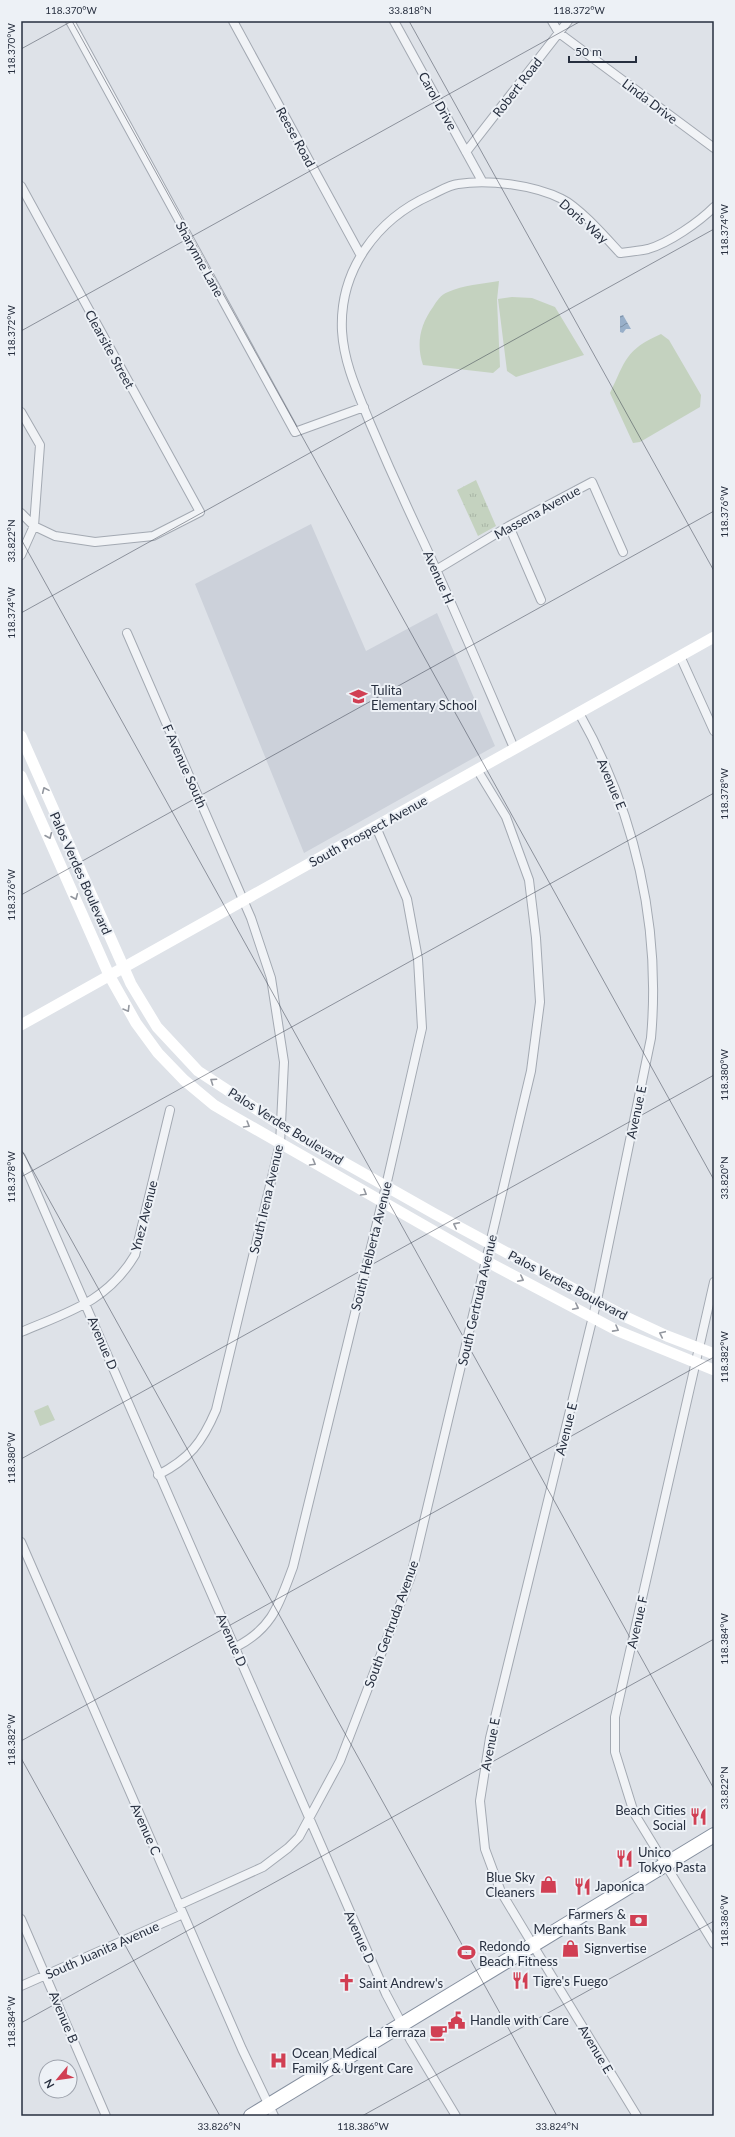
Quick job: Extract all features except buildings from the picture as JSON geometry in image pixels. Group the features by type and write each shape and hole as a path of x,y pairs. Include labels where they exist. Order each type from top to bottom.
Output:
{"highway":[{"path":"251,2116 271,2111 402,2025 714,1835"}],"main road":[{"name":"South Prospect Avenue","path":"21,1025 714,637"},
{"name":"Palos Verdes Boulevard","path":"21,736 123,967 157,1027 198,1071 281,1126 435,1214 626,1317 698,1349 714,1354"},
{"name":"Palos Verdes Boulevard","path":"21,776 109,975 136,1023 158,1053 184,1080 214,1105 381,1203 486,1261 593,1316 618,1331 695,1364 714,1370"}],"street":[{"name":"Sharynne Lane","path":"70,21 295,432 364,408"},
{"name":"Reese Road","path":"233,21 360,254"},
{"name":"Carol Drive","path":"394,21 482,182"},
{"name":"Linda Drive","path":"552,21 559,33 714,148"},
{"name":"Robert Road","path":"466,152 568,21"},
{"name":"Doris Way","path":"364,408 348,368 342,330 345,294 360,254 381,229 417,201 455,184 482,182 528,188 563,199 600,231 620,253 648,249 666,242 707,214 714,207"},
{"name":"Clearsite Street","path":"21,186 200,512 153,536 95,542 55,536 34,526"},
{"name":"Avenue H","path":"364,408 514,748"},
{"path":"21,412 40,445 34,526 21,555"},
{"name":"Massena Avenue","path":"436,570 509,526 592,482 623,552"},
{"path":"21,512 34,526"},
{"path":"509,526 541,600"},
{"name":"F Avenue South","path":"126,633 243,900"},
{"path":"680,656 714,731"},
{"name":"Avenue E","path":"579,713 611,779 631,828 646,892 652,935 654,1007 651,1038 597,1300 492,1730 480,1801 485,1849 501,1892 637,2116"},
{"name":"South Gertruda Avenue","path":"309,1820 340,1761 411,1576 531,1071 540,1002 536,938 529,880 506,817 478,770"},
{"name":"South Helberta Avenue","path":"236,1647 249,1640 267,1625 279,1604 293,1567 386,1186 422,1028 418,959 407,899 376,827"},
{"name":"South Irena Avenue","path":"158,1475 176,1466 193,1452 207,1432 216,1410 280,1144 284,1062 271,978 251,918 243,900"},
{"name":"Ynez Avenue","path":"21,1332 86,1304 102,1294 126,1270 135,1255 170,1110"},
{"name":"Avenue D","path":"21,1157 86,1304 158,1475 236,1647 309,1820 386,1994 402,2025 456,2116"},
{"name":"Avenue F","path":"714,1282 616,1717 615,1752 624,1787 634,1814 714,1944"},
{"name":"Avenue C","path":"21,1542 179,1905 271,2111"},
{"path":"179,1905 263,1867 299,1837 309,1820"},
{"name":"South Juanita Avenue","path":"21,1986 184,1914"},
{"name":"Avenue B","path":"21,1919 106,2116"}],"shaded area":[{"name":"Tulita Elementary School","path":"311,524 366,651 437,613 495,746 304,853 195,584"}],"green space":[{"path":"499,281 497,300 500,367 493,373 423,365 420,350 420,335 425,321 439,298 445,293 460,288"},
{"path":"512,297 532,298 555,307 584,355 516,377 507,371 498,299"},
{"path":"661,334 669,340 701,395 700,407 640,442 633,443 610,393 624,364 633,351 640,345"},
{"path":"476,480 496,526 478,536 457,490"},
{"path":"48,1405 55,1420 40,1426 34,1411"}],"water":[{"path":"623,315 631,329 626,329 623,333 620,332 620,316"}],"place":[{"name":"Tulita Elementary School","path":"358,697"},
{"name":"Beach Cities Social","path":"699,1817"},
{"name":"Unico Tokyo Pasta","path":"625,1859"},
{"name":"Blue Sky Cleaners","path":"548,1884"},
{"name":"Japonica","path":"582,1886"},
{"name":"Farmers & Merchants Bank","path":"639,1921"},
{"name":"Signvertise","path":"571,1948"},
{"name":"Redondo Beach Fitness","path":"466,1953"},
{"name":"Tigre's Fuego","path":"520,1981"},
{"name":"Saint Andrew's","path":"346,1983"},
{"name":"Handle with Care","path":"457,2020"},
{"name":"La Terraza","path":"439,2032"},
{"name":"Ocean Medical Family & Urgent Care","path":"279,2060"}]}
